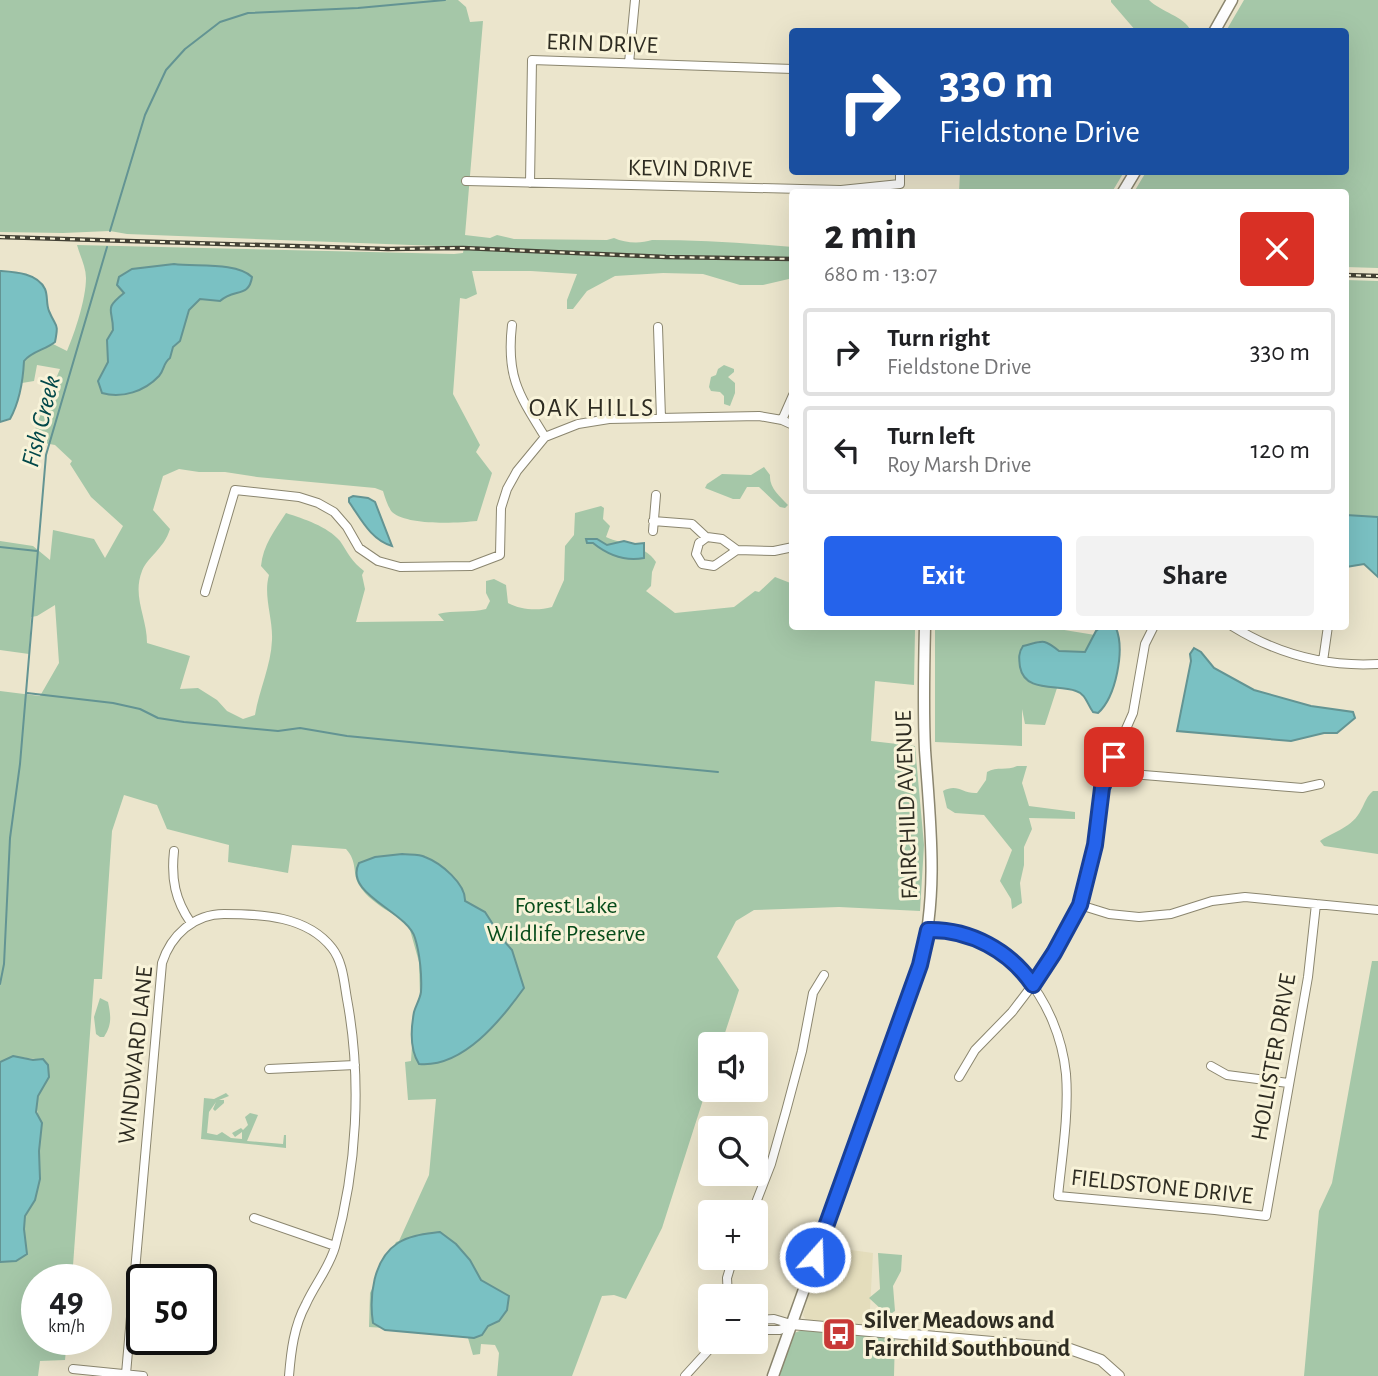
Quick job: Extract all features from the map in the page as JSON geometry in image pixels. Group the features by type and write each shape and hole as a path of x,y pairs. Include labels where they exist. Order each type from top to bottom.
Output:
{"main road":[{"path":"1216,28 1232,0"},
{"name":"FAIRCHILD AVENUE","path":"773,1376 920,965 928,930 932,862 924,715 925,630"}],"street":[{"path":"629,62 635,0"},
{"name":"ERIN DRIVE","path":"530,183 532,60 789,69"},
{"name":"KEVIN DRIVE","path":"851,189 900,184 900,175"},
{"name":"KEVIN DRIVE","path":"466,181 797,189"},
{"path":"512,325 509,358 519,396 545,437"},
{"path":"658,327 661,418"},
{"path":"782,420 789,404"},
{"path":"205,592 235,490 299,497 318,503 334,512 347,527 359,548 378,561 400,567 471,566 500,555 501,508 507,489 517,471 545,437 578,424 609,419 759,416 789,423"},
{"path":"653,531 656,495"},
{"path":"653,521 692,524 706,537 722,540 737,550 774,551 789,548"},
{"path":"706,537 696,548 702,564 715,566 737,550"},
{"path":"959,1077 975,1050 1012,1012 1033,985 1080,905 1095,845 1107,772 1133,713 1145,644 1152,630"},
{"path":"1239,630 1269,646 1323,661 1378,664"},
{"path":"1323,661 1327,630"},
{"path":"1107,772 1302,788 1320,784"},
{"path":"174,851 172,883 179,904 191,923 224,914 282,918 309,928 321,938 335,954 343,974 355,1065 353,1150 335,1246 298,1322 289,1376"},
{"path":"1080,905 1109,914 1139,917 1171,914 1212,901 1245,897 1378,910"},
{"name":"HOLLISTER DRIVE","path":"1266,1216 1308,977 1316,904"},
{"name":"WINDWARD LANE","path":"126,1374 161,970 169,945 191,923"},
{"name":"FIELDSTONE DRIVE","path":"928,930 955,933 993,947 1011,960 1041,997 1056,1032 1065,1071 1065,1118 1058,1196 1266,1216"},
{"path":"757,1200 771,1164 787,1106 803,1046 813,993 824,975"},
{"path":"269,1069 355,1065"},
{"path":"1211,1066 1227,1075 1288,1083"},
{"path":"254,1218 335,1246"},
{"path":"768,1319 791,1324 1070,1349 1093,1356 1119,1376"},
{"path":"768,1330 780,1330 791,1324"},
{"path":"685,1376 705,1354"},
{"path":"73,1369 143,1376"}],"shaded area":[{"path":"822,1246 873,1253 869,1327 807,1321 803,1315"}],"green space":[{"name":"Forest Lake Wildlife Preserve","path":"0,0 458,0 466,7 470,22 483,21 465,235 490,238 497,235 514,239 614,238 633,242 705,241 789,247 789,279 763,285 740,285 703,274 615,276 587,291 573,309 567,309 567,300 577,274 472,271 477,294 466,299 460,298 453,394 480,445 476,452 492,473 477,521 409,520 392,512 383,491 375,488 179,469 163,476 153,510 170,529 164,542 145,566 139,580 139,598 147,643 190,656 180,689 198,688 217,700 227,711 243,719 255,715 271,650 272,632 267,591 269,575 261,566 262,558 270,538 286,513 329,531 364,571 362,575 365,589 356,622 444,621 438,614 486,609 490,601 486,593 486,581 494,579 506,585 508,603 530,609 552,607 564,580 565,546 574,535 575,513 601,506 604,508 603,519 610,526 606,537 640,548 651,556 656,562 651,586 646,591 675,613 734,607 755,591 759,592 775,577 789,582 789,630 915,630 914,685 875,681 871,741 915,746 924,845 920,911 839,907 754,910 736,921 717,957 739,990 725,1032 698,1032 698,1102 702,1102 662,1228 626,1299 614,1295 602,1296 572,1376 497,1376 499,1353 495,1345 481,1344 480,1354 473,1355 468,1338 482,1335 488,1326 499,1321 498,1312 480,1334 369,1327 370,1293 396,1242 399,1241 429,1175 436,1099 408,1100 405,1062 411,1061 414,1014 420,997 419,962 408,923 381,907 363,891 357,881 352,858 346,849 292,845 288,873 228,862 229,845 167,829 157,805 124,795 112,831 102,979 94,979 73,1264 21,1264 21,1355 65,1355 65,1360 40,1361 38,1376 0,1376 0,1262 16,1261 27,1253 25,1216 35,1200 41,1123 37,1104 49,1077 43,1059 17,1057 0,1062 0,691 40,696 59,663 55,605 31,617 29,654 0,650 0,541 33,546 50,560 53,530 94,539 105,558 123,526 91,497 70,464 72,461 55,445 33,441 36,426 60,369 37,365 34,381 22,383 24,361 29,355 53,344 67,351 80,315 86,286 85,270 77,245 454,254 463,253 464,247 127,234 110,231 0,232"},
{"path":"1149,0 1189,28 1133,28 1111,2"},
{"path":"1244,0 1378,0 1378,268 1349,267 1349,189 1136,189 1144,175 1349,175 1349,28 1228,28"},
{"path":"960,175 1122,175 1114,189 959,189"},
{"path":"1349,280 1378,281 1378,518 1349,515"},
{"path":"724,365 734,369 728,377 735,383 735,393 730,406 724,404 724,396 720,392 711,391 709,387 711,377"},
{"path":"764,467 770,475 773,488 788,505 785,508 780,507 759,487 747,487 740,499 705,488 722,474 751,475"},
{"path":"935,630 1064,630 1095,635 1084,652 1059,651 1039,641 1023,646 1027,681 1057,688 1045,725 1025,724 1022,709 1022,746 935,742"},
{"path":"1027,766 1022,783 1029,806 1075,812 1075,819 1029,818 1032,829 1024,847 1020,883 1022,903 1012,909 1011,899 1000,881 1012,850 984,815 955,813 947,808 943,791 956,788 977,793 986,780 987,772"},
{"path":"1373,791 1378,791 1378,854 1324,846 1320,841 1353,821"},
{"path":"1372,961 1378,961 1378,1376 1304,1376 1319,1211 1332,1183"},
{"path":"100,998 108,1002 110,1012 110,1024 104,1037 96,1034 94,1017"},
{"path":"226,1093 229,1096 219,1100 224,1100 224,1103 215,1111 213,1109 216,1102 209,1112 207,1133 217,1135 222,1132 231,1138 242,1139 242,1132 235,1137 232,1133 241,1128 243,1130 248,1125 245,1117 250,1113 258,1115 247,1141 283,1144 286,1135 286,1148 201,1139 204,1098 214,1099"},
{"path":"878,1253 902,1255 901,1271 893,1286 895,1311 892,1313 882,1310 869,1298 880,1289"},
{"path":"805,1329 895,1337 894,1376 778,1376 794,1333"}],"water":[{"path":"174,264 226,267 245,272 252,277 248,288 220,301 200,299 189,310 180,341 173,347 170,358 153,381 140,390 125,394 102,393 98,381 108,362 107,340 113,330 111,306 124,293 117,285 119,277 132,269"},
{"path":"0,271 25,274 41,284 46,292 48,308 57,331 55,342 24,361 16,405 10,419 0,422"},
{"path":"353,496 375,502 392,546 378,539 367,528 349,502 349,498"},
{"path":"1349,515 1378,517 1378,577 1364,564 1349,566"},
{"path":"586,539 597,539 607,545 624,541 644,543 644,558 617,557 593,543 587,543"},
{"path":"1117,630 1120,648 1114,685 1098,713 1093,712 1079,692 1035,684 1023,675 1019,659 1023,646 1042,642 1059,651 1085,652 1096,631"},
{"path":"1194,648 1201,652 1214,668 1254,690 1311,706 1353,712 1355,718 1337,733 1324,733 1291,741 1177,731 1191,661 1190,654"},
{"path":"402,854 425,857 438,864 457,881 465,901 485,912 512,950 524,988 479,1040 451,1058 435,1063 419,1064 413,1046 413,1018 421,986 415,938 401,919 368,893 356,874 359,863 375,857"},
{"path":"13,1056 43,1059 48,1065 49,1077 38,1096 36,1112 42,1123 40,1179 35,1200 25,1216 27,1254 16,1261 0,1262 0,1062"},
{"path":"440,1232 456,1244 470,1260 481,1280 509,1296 507,1310 499,1321 474,1338 385,1330 373,1323 373,1290 383,1259 403,1240"}],"waterway":[{"name":"Fish Creek","path":"110,231 145,115 166,70 185,49 220,22 248,13 358,8 445,0"},
{"name":"Fish Creek","path":"0,984 4,964 10,838 20,764 46,455 107,247"},
{"path":"0,547 37,551"},
{"path":"27,693 113,703 140,709 158,718 184,722 278,731 300,728 347,736 718,772"}],"railway":[{"path":"0,237 789,259"},
{"path":"1349,275 1378,276"}],"place":[{"name":"Silver Meadows and Fairchild Southbound","path":"839,1334"}],"district":[{"name":"OAK HILLS","path":"592,407"}],"route":[{"path":"815,1257 920,965 928,930 955,933 993,947 1011,960 1033,985 1080,905 1095,845 1102,788 1114,757"}]}
